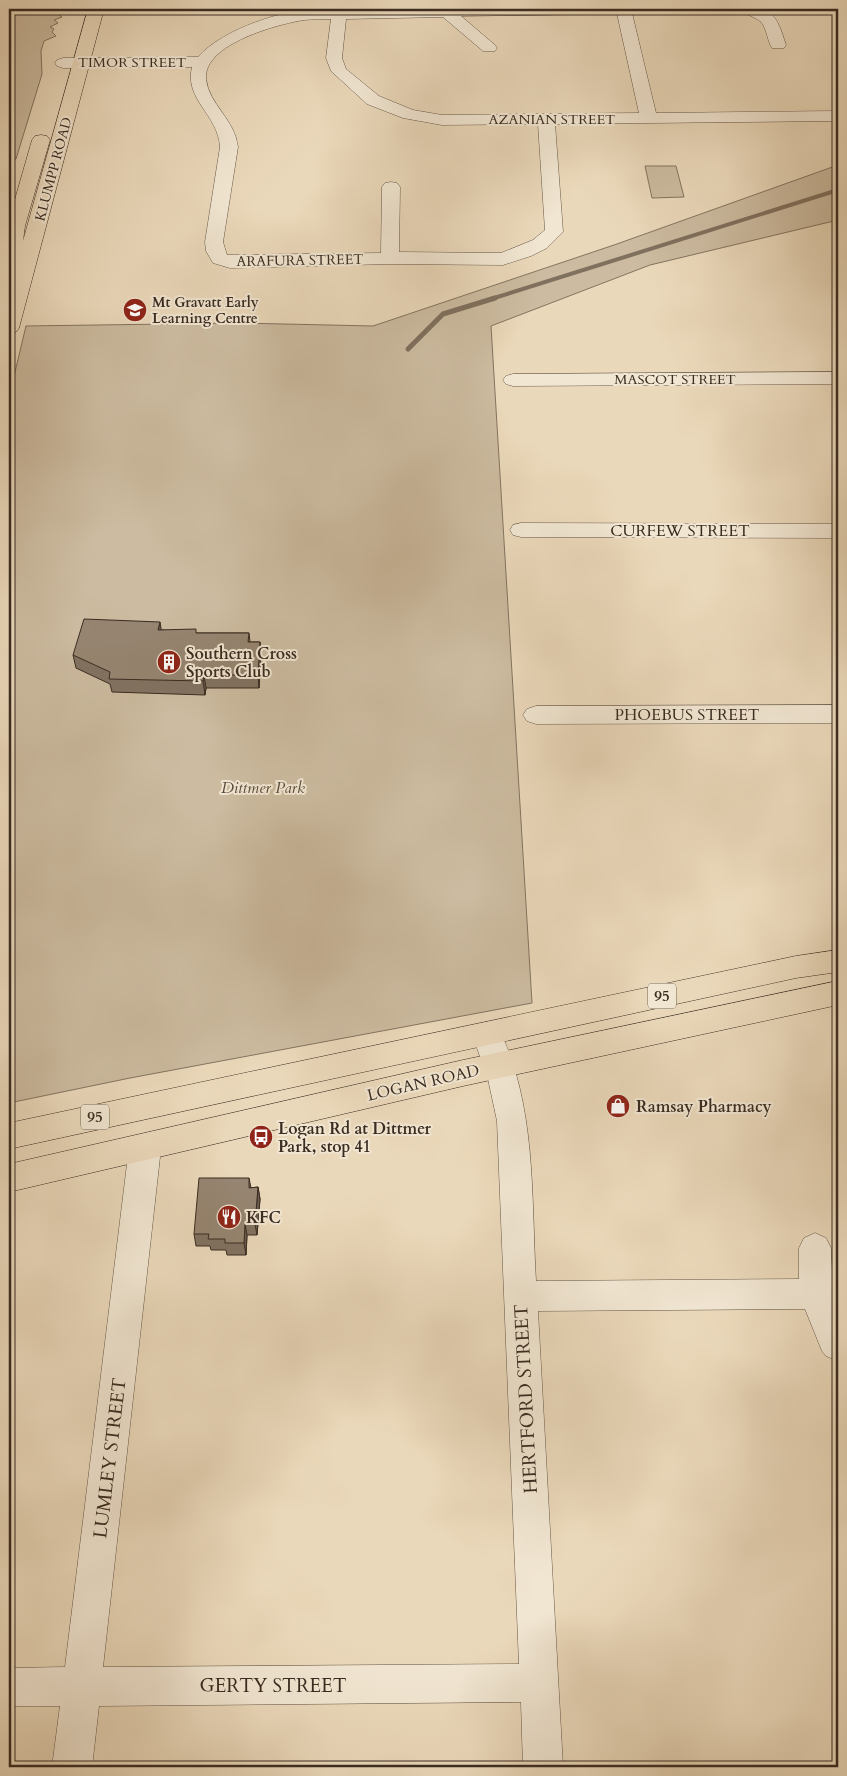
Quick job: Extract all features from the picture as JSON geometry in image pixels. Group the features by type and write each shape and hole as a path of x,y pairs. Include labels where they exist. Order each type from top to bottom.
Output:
{"main road":[{"name":"KLUMPP ROAD","path":"9,328 96,9"},
{"path":"62,68 68,45"},
{"name":"KLUMPP ROAD","path":"9,277 16,226 45,127"},
{"name":"LOGAN ROAD","path":"9,1136 796,968 838,961"},
{"name":"LOGAN ROAD","path":"9,1178 498,1065 838,993"}],"street":[{"path":"200,62 222,43 261,25 305,15 603,9"},
{"path":"624,9 649,118"},
{"path":"748,9 761,13 769,19 778,45"},
{"path":"445,11 489,48"},
{"name":"AZANIAN STREET","path":"339,13 334,58 338,71 373,100 409,114 442,120 838,116"},
{"name":"TIMOR STREET","path":"62,68 81,62 200,62"},
{"name":"ARAFURA STREET","path":"200,62 199,86 229,135 229,147 214,242 215,251 220,259 230,262 390,258 503,259 524,252 540,244 554,232 546,119"},
{"path":"390,258 391,187"},
{"name":"MASCOT STREET","path":"513,380 838,378"},
{"name":"CURFEW STREET","path":"521,530 838,530"},
{"name":"PHOEBUS STREET","path":"536,715 838,714"},
{"name":"HERTFORD STREET","path":"487,1034 509,1103 512,1121 543,1767"},
{"name":"LUMLEY STREET","path":"72,1767 145,1148"},
{"path":"815,1248 816,1294 834,1340 838,1345"},
{"path":"520,1296 816,1294"},
{"name":"GERTY STREET","path":"9,1687 538,1683"}],"green space":[{"path":"9,9 64,9 59,15 62,17 54,20 58,23 50,27 54,29 52,32 56,36 44,41 41,51 42,74 16,159 9,159"},
{"name":"Dittmer Park","path":"838,165 838,220 650,265 491,326 532,1003 130,1078 9,1103 9,397 26,326 239,323 373,326 614,245"},
{"path":"645,166 676,166 684,197 652,198"}],"building":[{"name":"Southern Cross Sports Club","path":"84,619 160,622 158,630 196,629 196,633 249,633 248,642 260,642 258,675 204,675 203,681 109,679 110,672 73,655"},
{"name":"KFC","path":"199,1178 249,1178 249,1188 258,1187 255,1224 245,1224 244,1243 225,1243 225,1239 208,1239 209,1234 194,1234"}],"waterway":[{"path":"491,299 838,190"},
{"path":"408,349 443,314 495,298"}],"place":[{"name":"Mt Gravatt Early Learning Centre","path":"135,310"},
{"name":"Southern Cross Sports Club","path":"169,662"},
{"name":"Ramsay Pharmacy","path":"618,1106"},
{"name":"Logan Rd at Dittmer Park, stop 41","path":"261,1137"},
{"name":"KFC","path":"229,1217"}]}
